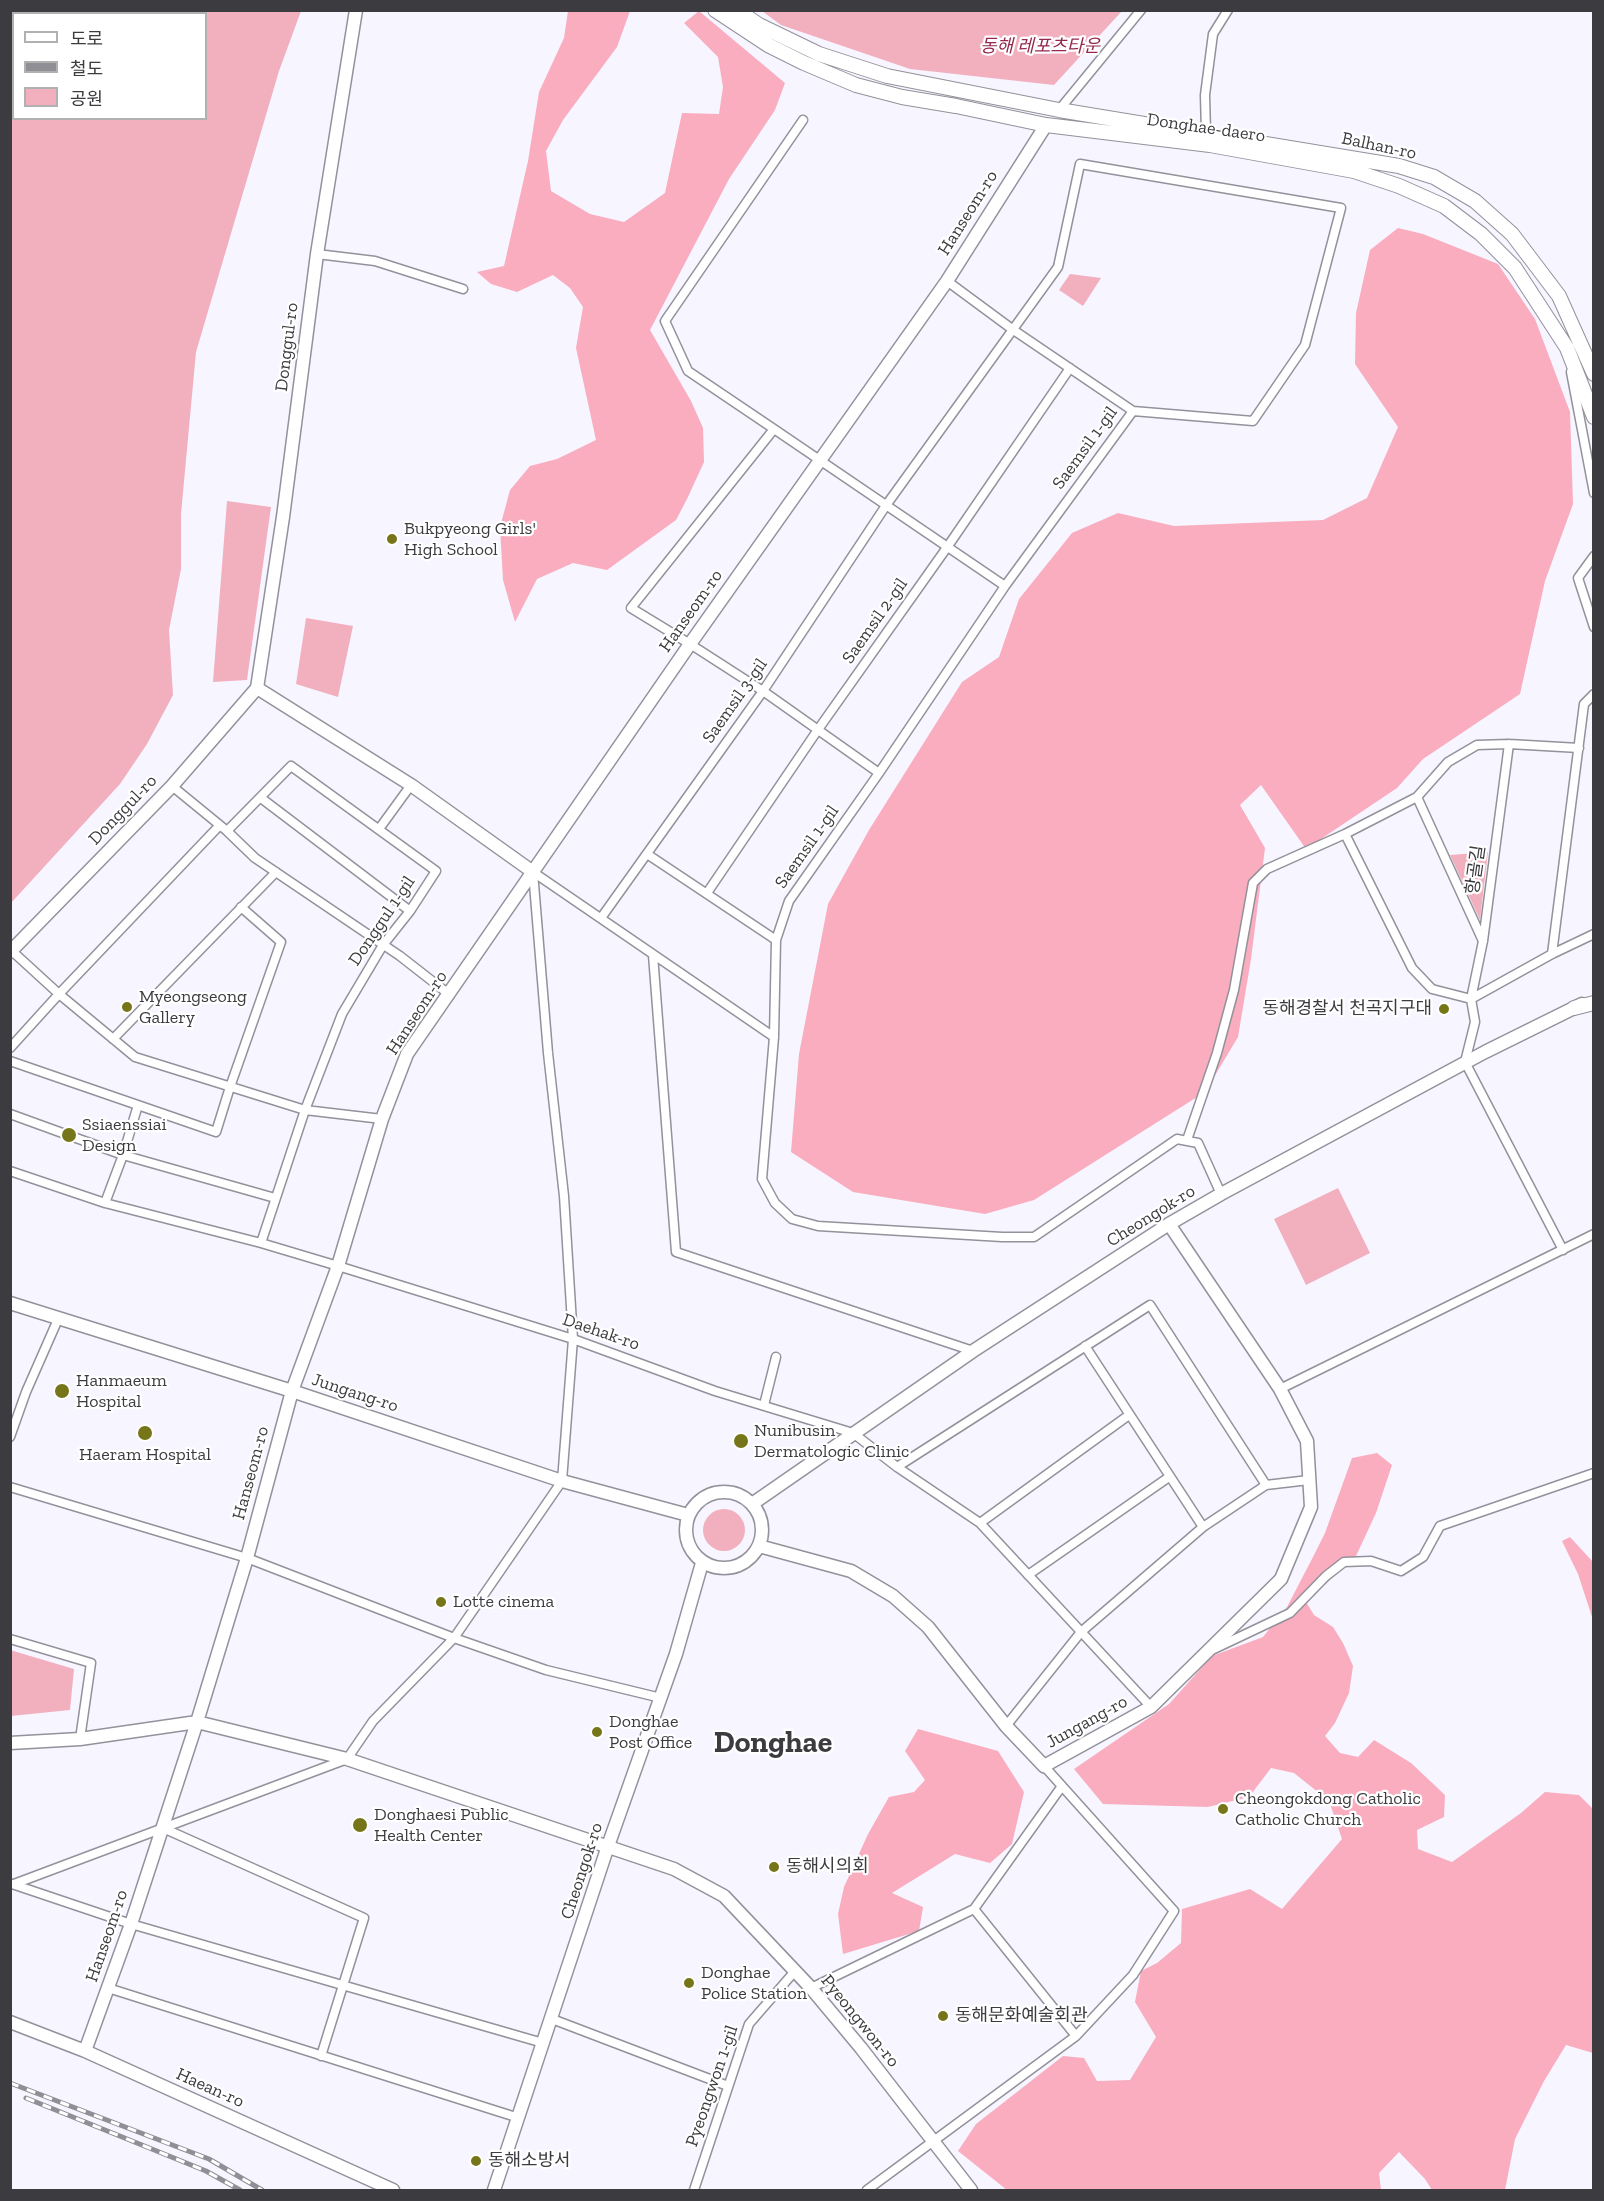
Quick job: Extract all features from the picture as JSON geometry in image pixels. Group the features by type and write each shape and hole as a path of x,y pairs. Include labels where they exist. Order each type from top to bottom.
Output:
{"main road":[{"name":"Donghae-daero","path":"715,10 768,45 856,85 902,97 1046,125 1210,145 1354,171 1399,186 1444,206 1481,234 1515,268 1567,348 1593,417"},
{"path":"737,10 759,25 819,54 887,76 1059,110 1046,125"},
{"name":"Balhan-ro","path":"1059,110 1399,166 1434,177 1475,201 1512,234 1559,296 1593,374"},
{"path":"1579,338 1593,354"},
{"path":"1574,1008 1593,999"}],"street":[{"name":"Donggul-ro","path":"11,951 172,786 257,688 283,517 317,254 356,10"},
{"path":"1059,110 1141,10"},
{"path":"1206,133 1205,95 1213,34 1228,10"},
{"path":"804,120 665,321 688,371 1005,586"},
{"name":"Hanseom-ro","path":"85,2051 163,1828 197,1722 247,1558 292,1391 338,1266 382,1119 407,1054 450,995 690,644 947,281 1046,125"},
{"name":"Saemsil 3-gil","path":"601,918 762,691 887,504 1058,267 1080,164 1341,208 1305,345 1253,421 1133,411"},
{"path":"317,254 375,261 463,290"},
{"name":"Saemsil 1-gil","path":"947,281 1012,329 1133,411 1005,586 879,773 789,901 776,940 774,1037 762,1179 774,1203 792,1219 818,1226 1034,1237 1177,1139 1187,1140"},
{"path":"1567,348 1593,493"},
{"name":"Saemsil 2-gil","path":"707,893 1070,368"},
{"path":"774,429 631,608 762,691 879,773"},
{"path":"1593,556 1578,578 1593,627"},
{"path":"257,688 411,785 533,872 774,1037"},
{"path":"1552,954 1584,704 1593,694"},
{"path":"1221,1194 1198,1143 1187,1140 1234,990 1253,883 1267,869 1345,834 1417,797 1448,762 1477,745 1509,744 1579,748"},
{"name":"항골길","path":"1465,1062 1475,1022 1472,999 1483,941 1509,744"},
{"name":"Donggul 1-gil","path":"10,1048 59,994 223,829 261,798 291,766 436,871 410,911 383,945 342,1014 305,1110 261,1243"},
{"path":"379,829 411,785"},
{"path":"172,786 255,858 400,956 450,995"},
{"path":"1417,797 1483,941"},
{"path":"261,798 410,911"},
{"path":"1345,834 1412,968 1432,989 1472,999 1593,934"},
{"path":"647,854 776,940"},
{"path":"113,1039 276,872"},
{"path":"12,1884 347,1759 373,1721 454,1638 562,1481 573,1340 564,1196 548,1053 533,872"},
{"path":"10,1061 216,1132 281,942 242,907"},
{"path":"11,951 135,1057 305,1110 382,1119"},
{"path":"653,955 676,1252 973,1351"},
{"name":"Cheongok-ro","path":"752,1504 973,1351 1169,1224 1465,1062 1574,1008"},
{"path":"1465,1062 1563,1250"},
{"path":"105,1203 138,1105"},
{"path":"10,1114 123,1155 274,1198"},
{"name":"Daehak-ro","path":"10,1171 105,1203 261,1243 338,1266 573,1340 715,1391 853,1433"},
{"path":"1006,1726 1081,1632 1203,1527 1266,1485 1309,1480 1307,1441 1280,1389 1169,1224"},
{"path":"1280,1389 1593,1234"},
{"name":"Jungang-ro","path":"10,1304 59,1317 292,1391 562,1481 688,1515"},
{"path":"897,1467 1150,1305 1266,1485"},
{"path":"10,1437 26,1392 59,1317"},
{"path":"1085,1346 1203,1527"},
{"path":"765,1405 776,1357"},
{"path":"980,1523 1130,1415"},
{"path":"853,1433 897,1467 980,1523 1151,1707"},
{"path":"1205,1653 1290,1613 1326,1576 1344,1562 1371,1561 1401,1571 1423,1557 1440,1526 1593,1473"},
{"path":"1028,1575 1169,1477"},
{"name":"Jungang-ro","path":"759,1546 851,1571 893,1596 928,1628 1006,1726 1044,1766 1151,1707 1281,1579 1311,1507 1309,1480"},
{"path":"10,1487 247,1558 454,1638 546,1670 661,1698"},
{"path":"717,1492 733,1493 752,1504 756,1508 762,1525 759,1546 751,1558 732,1568 715,1568 702,1563 688,1547 685,1534 688,1515 697,1503 705,1496 717,1492"},
{"name":"Cheongok-ro","path":"494,2190 608,1846 661,1698 702,1563"},
{"path":"10,1639 92,1663 80,1740"},
{"path":"10,1743 80,1740 197,1722"},
{"name":"Pyeongwon-ro","path":"197,1722 347,1759 674,1869 724,1896 811,1988 861,2048 971,2190"},
{"path":"867,2190 1076,2036 1133,1975 1174,1911 1044,1766"},
{"path":"811,1988 974,1909 1062,1786"},
{"path":"163,1828 364,1917 321,2056"},
{"path":"12,1884 130,1924 543,2043"},
{"path":"974,1909 1076,2036"},
{"name":"Pyeongwon 1-gil","path":"694,2190 748,2024 795,1971"},
{"path":"108,1988 519,2118"},
{"path":"552,2019 728,2086"},
{"name":"Haean-ro","path":"10,2022 85,2051 393,2190"}],"green space":[{"path":"11,10 301,11 279,71 196,352 181,514 181,569 169,630 173,695 147,744 120,784 11,903"},
{"name":"동해 레포츠타운","path":"1122,10 1054,85 910,69 781,25 762,11"},
{"path":"1070,274 1101,278 1083,306 1059,290"},
{"path":"227,501 271,507 247,680 213,682"},
{"path":"306,618 353,626 338,697 296,684"},
{"path":"1488,852 1480,920 1450,855"},
{"path":"1338,1188 1370,1253 1306,1285 1274,1219"},
{"path":"724,1509 732,1510 739,1515 744,1522 744,1538 739,1545 732,1550 724,1551 716,1550 709,1545 704,1538 703,1530 704,1522 709,1515 716,1510"},
{"path":"10,1650 74,1669 70,1710 11,1716"}],"shaded area":[{"path":"568,11 630,11 617,47 563,120 546,151 551,191 590,214 624,222 665,193 682,113 719,114 723,87 718,57 684,23 699,11 785,83 775,110 729,179 650,330 691,401 703,428 704,462 687,499 676,520 607,570 573,563 537,579 515,622 503,580 500,527 510,490 530,466 557,459 596,440 576,348 583,307 570,288 553,275 517,292 491,284 477,272 504,266 528,161 539,92 564,38"},
{"path":"1398,228 1423,234 1498,264 1535,319 1570,412 1573,504 1545,581 1520,694 1423,759 1397,788 1306,849 1261,785 1240,805 1265,848 1251,959 1238,1037 1205,1092 1034,1200 985,1214 853,1192 791,1152 799,1054 828,904 869,830 962,682 999,657 1019,599 1072,533 1118,513 1174,526 1323,520 1367,498 1398,427 1355,364 1356,313 1370,250"},
{"path":"1377,1453 1392,1465 1376,1513 1356,1556 1306,1602 1314,1615 1333,1627 1353,1666 1349,1693 1335,1723 1325,1736 1340,1753 1358,1757 1374,1740 1411,1763 1445,1795 1444,1817 1417,1830 1418,1849 1452,1862 1521,1813 1545,1792 1579,1795 1593,1809 1593,2053 1566,2045 1544,2081 1515,2139 1505,2190 1432,2190 1425,2179 1399,2152 1379,2173 1381,2190 1007,2190 958,2151 976,2124 1063,2056 1084,2058 1097,2081 1130,2080 1156,2037 1135,2002 1141,1971 1157,1963 1181,1943 1182,1909 1250,1889 1282,1909 1342,1839 1329,1801 1294,1773 1271,1768 1249,1797 1208,1807 1103,1804 1074,1769 1169,1704 1212,1656 1263,1637 1287,1607 1325,1533 1352,1458"},
{"path":"1570,1537 1593,1562 1593,1620 1578,1574 1562,1541"},
{"path":"918,1729 998,1751 1024,1792 1012,1844 990,1863 955,1854 892,1893 923,1907 919,1931 843,1954 838,1914 844,1887 868,1834 889,1797 914,1792 925,1780 905,1751"}],"railway":[{"path":"10,2083 209,2159 262,2190"},
{"path":"26,2098 206,2171 240,2190"}],"place":[{"name":"Bukpyeong Girls' High School","path":"392,539"},
{"name":"Myeongseong Gallery","path":"127,1007"},
{"name":"동해경찰서 천곡지구대","path":"1444,1009"},
{"name":"Ssiaenssiai Design","path":"69,1135"},
{"name":"Hanmaeum Hospital","path":"62,1391"},
{"name":"Haeram Hospital","path":"145,1433"},
{"name":"Nunibusin Dermatologic Clinic","path":"741,1441"},
{"name":"Lotte cinema","path":"441,1602"},
{"name":"Donghae Post Office","path":"597,1732"},
{"name":"Cheongokdong Catholic Catholic Church","path":"1223,1809"},
{"name":"Donghaesi Public Health Center","path":"360,1825"},
{"name":"동해시의회","path":"774,1867"},
{"name":"Donghae Police Station","path":"689,1983"},
{"name":"동해문화예술회관","path":"943,2016"},
{"name":"동해소방서","path":"476,2161"}],"district":[{"name":"Donghae","path":"773,1743"}]}
